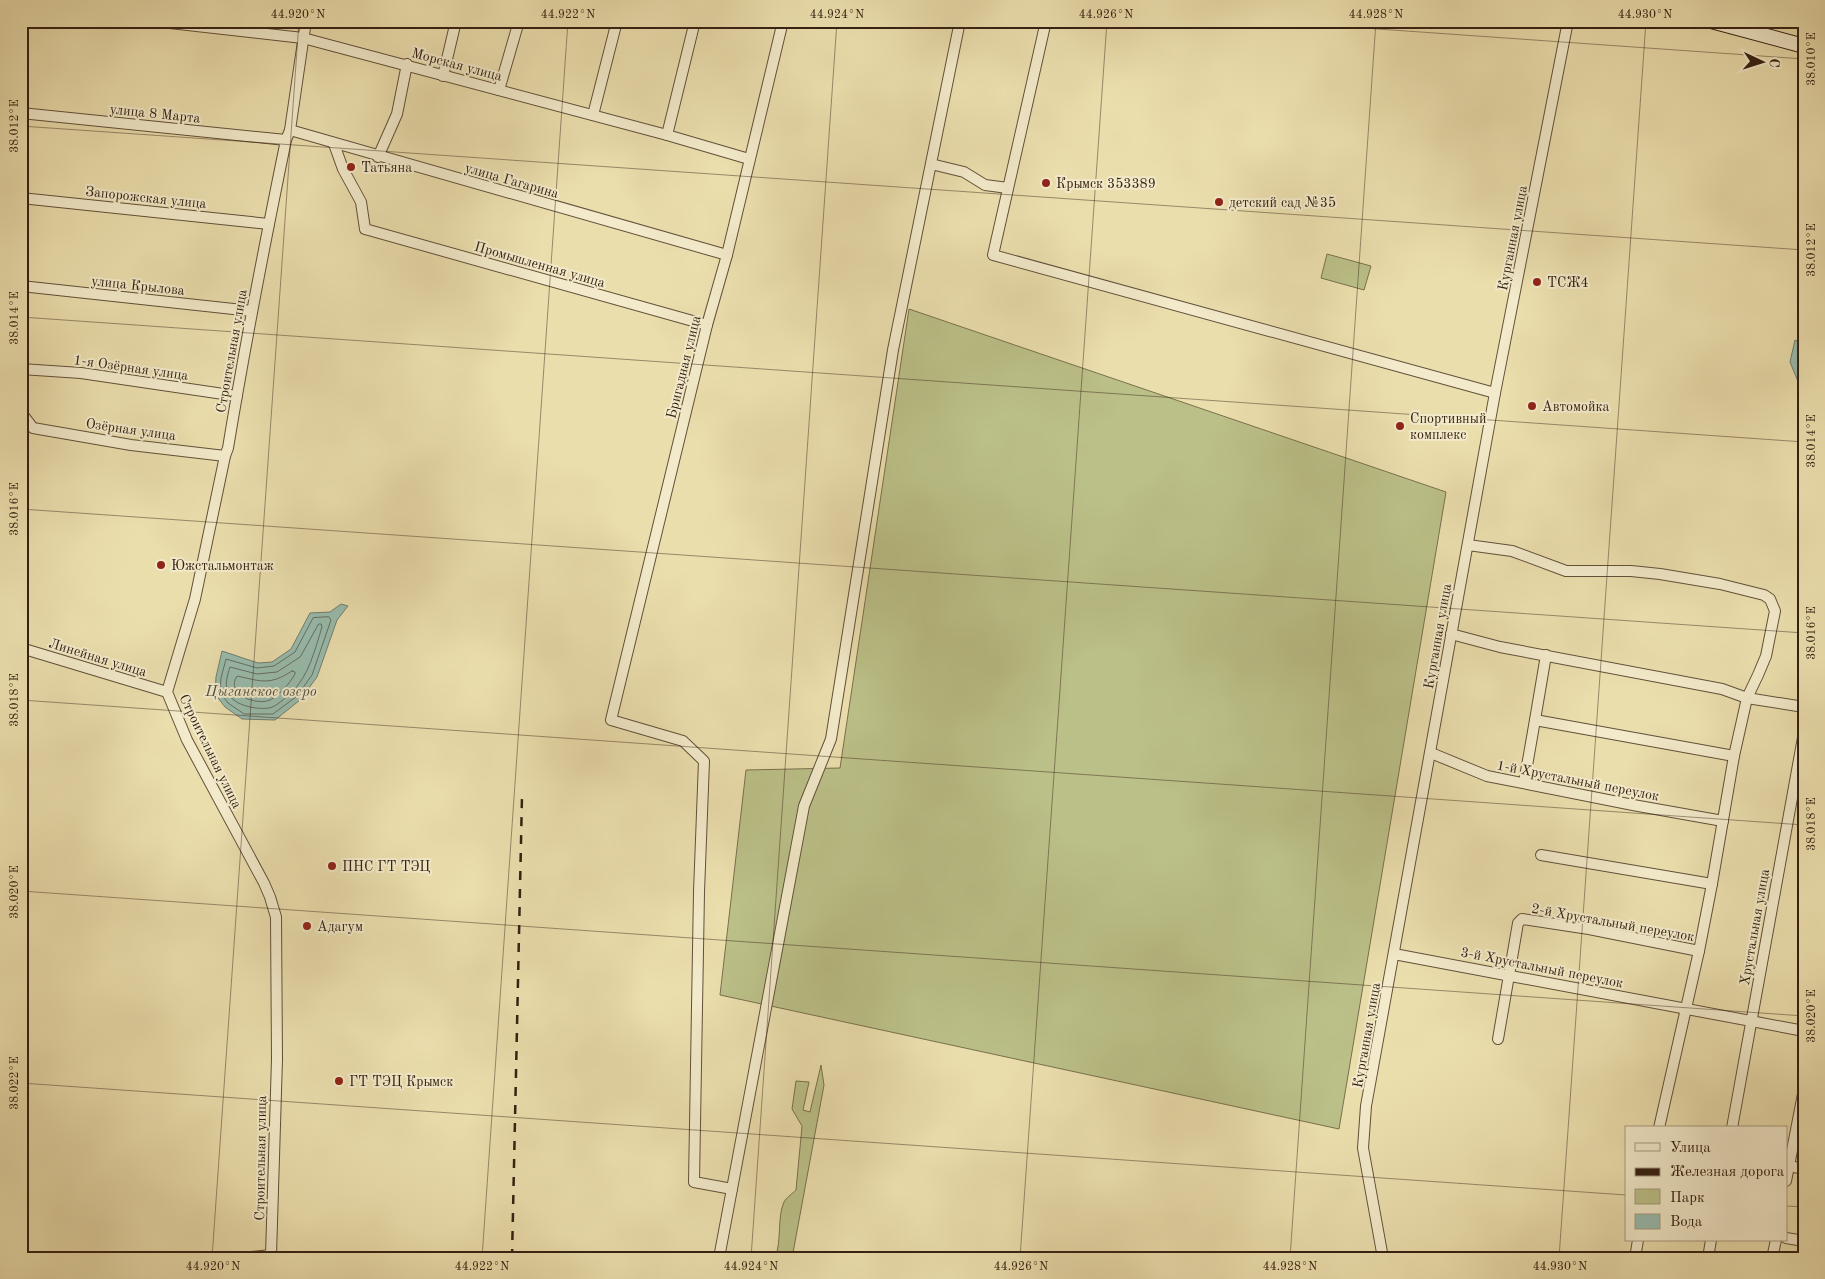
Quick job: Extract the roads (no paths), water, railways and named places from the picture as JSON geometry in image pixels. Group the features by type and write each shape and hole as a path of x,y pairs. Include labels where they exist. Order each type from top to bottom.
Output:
{"main road":[{"path":"1711,21 1804,46"}],"street":[{"name":"Морская улица","path":"152,21 303,38 668,134 749,159"},
{"name":"Строительная улица","path":"241,1258 271,1256 277,1058 276,917 264,883 187,740 167,692 195,599 224,456 228,448 268,224 288,135 306,21"},
{"path":"443,76 456,21"},
{"path":"499,90 519,21"},
{"path":"594,116 617,21"},
{"path":"668,134 695,21"},
{"name":"Бригадная улица","path":"732,1189 694,1182 699,902 704,761 684,741 611,720 707,324 727,255 783,21"},
{"path":"719,1258 804,806 831,739 892,350 960,21"},
{"path":"1046,21 993,254 1495,393"},
{"name":"Курганная улица","path":"1383,1258 1363,1148 1366,1106 1495,393 1568,21"},
{"path":"378,157 396,114 407,64"},
{"name":"улица 8 Марта","path":"21,113 288,135"},
{"name":"улица Гагарина","path":"288,135 334,144 727,255"},
{"name":"Промышленная улица","path":"334,144 343,168 361,202 365,229 707,324"},
{"path":"931,164 964,172 985,185 1008,188"},
{"name":"Запорожская улица","path":"21,198 268,224"},
{"name":"улица Крылова","path":"21,286 252,311"},
{"name":"1-я Озёрная улица","path":"21,369 81,373 237,396"},
{"name":"Озёрная улица","path":"21,398 23,416 34,428 131,445 224,456"},
{"path":"1468,545 1512,552 1566,571 1631,571 1720,584 1764,595 1770,599 1775,611 1766,656 1746,698 1699,951 1659,1126"},
{"path":"1451,634 1500,647 1722,689 1746,698 1804,706"},
{"name":"Линейная улица","path":"21,648 167,692"},
{"path":"1524,783 1546,655"},
{"path":"1535,720 1734,756"},
{"name":"Хрустальная улица","path":"1732,1126 1804,732"},
{"name":"1-й Хрустальный переулок","path":"1431,753 1486,776 1723,821"},
{"path":"1542,855 1712,884"},
{"name":"2-й Хрустальный переулок","path":"1508,975 1518,923 1522,919 1589,929 1699,951"},
{"name":"3-й Хрустальный переулок","path":"1394,954 1751,1020 1804,1032"},
{"path":"1498,1039 1508,975"},
{"path":"1788,1171 1802,1112 1804,1089"},
{"path":"1789,1166 1804,1169"},
{"path":"1788,1238 1804,1241"},
{"path":"1635,1258 1638,1242"},
{"path":"1708,1258 1711,1242"},
{"path":"1772,1258 1776,1242"}],"water":[{"path":"1795,340 1804,344 1804,396 1790,362"},
{"name":"Цыганское озеро","path":"341,604 348,606 337,620 317,677 300,700 275,720 242,719 225,707 215,694 216,677 222,651 258,663 272,662 291,649 310,613 330,612"}],"railway":[{"path":"512,1258 522,796"}],"place":[{"name":"Татьяна","path":"351,167"},
{"name":"Крымск 353389","path":"1046,183"},
{"name":"детский сад №35","path":"1219,202"},
{"name":"ТСЖ4","path":"1537,282"},
{"name":"Автомойка","path":"1532,406"},
{"name":"Спортивный комплекс","path":"1400,426"},
{"name":"Южстальмонтаж","path":"161,565"},
{"name":"ПНС ГТ ТЭЦ","path":"332,866"},
{"name":"Адагум","path":"307,926"},
{"name":"ГТ ТЭЦ Крымск","path":"339,1081"}]}
